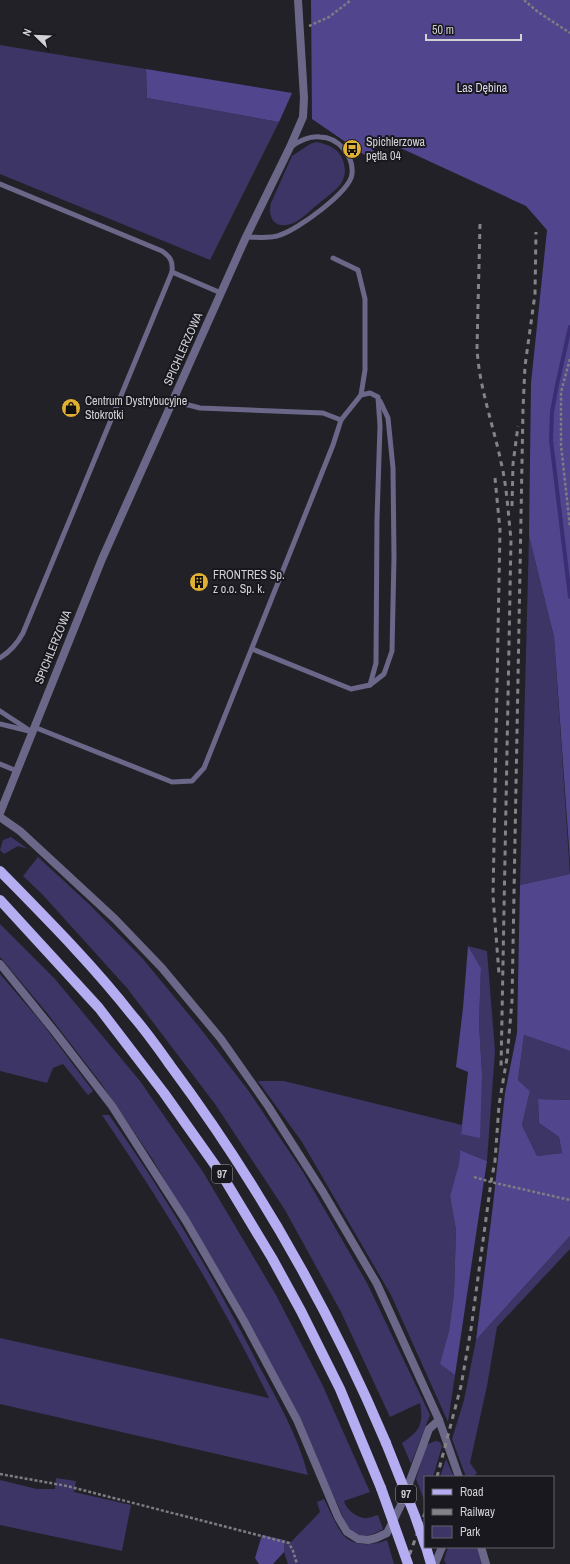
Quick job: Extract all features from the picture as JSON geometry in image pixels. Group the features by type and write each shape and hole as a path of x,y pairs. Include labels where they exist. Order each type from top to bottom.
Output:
{"main road":[{"name":"97","path":"0,871 67,941 132,1014 193,1096 248,1177 277,1223 314,1289 361,1384 416,1516 424,1543"},
{"name":"97","path":"0,900 99,1008 164,1094 222,1175 272,1258 301,1311 340,1389 381,1488 408,1564"},
{"name":"97","path":"426,1548 431,1564"}],"street":[{"name":"SPICHLERZOWA","path":"0,813 102,559 246,237 303,117 304,98 298,0"},
{"path":"0,817 20,831 115,919 162,968 221,1039 268,1106 323,1192 377,1284 439,1420 460,1476"},
{"path":"0,964 112,1106 186,1221 244,1321 296,1420 338,1517 347,1532 358,1539 368,1540 376,1538 386,1532 401,1504 429,1429 439,1420"},
{"path":"435,1564 442,1548"},
{"path":"481,1548 486,1564"}],"lane":[{"path":"246,237 278,236 293,230 341,194 348,185 352,174 352,163 348,154 332,139 320,136 298,142 290,147"},
{"path":"0,184 162,251 167,254 173,265 172,272 23,633 18,644 0,658"},
{"path":"0,711 33,729 172,782 192,781 204,768 333,445 341,420 361,395 365,370 366,299 358,270 334,258"},
{"path":"172,272 221,293"},
{"path":"252,649 351,689 370,685 384,674 392,651 394,557 393,468 388,418 378,397 370,393 361,395"},
{"path":"370,685 376,663 377,519 380,426 378,397"},
{"path":"173,401 200,408 323,412 341,420"},
{"path":"0,724 33,729"},
{"path":"0,764 17,771"}],"path":[{"path":"300,30 329,17 350,0"},
{"path":"524,0 538,12 570,33"},
{"path":"570,359 561,392 561,445 570,527"},
{"path":"474,1177 570,1200"},
{"path":"0,1474 67,1486 289,1543 297,1564"}],"green space":[{"name":"Las Dębina","path":"311,0 570,0 570,861 554,637 529,536 531,383 547,230 526,206 381,139 369,158 312,119"},
{"path":"0,45 146,69 147,98 279,122 210,260 0,174"},
{"path":"146,69 292,93 279,122 147,98"},
{"path":"316,142 332,147 340,154 345,171 342,182 335,190 299,220 286,225 277,224 272,219 270,207 292,156 310,144"},
{"path":"529,536 554,637 570,874 520,885"},
{"path":"11,837 28,849 18,846 4,854 0,850 3,840"},
{"path":"38,857 90,905 143,959 200,1028 248,1090 303,1172 367,1283 430,1415 411,1464 402,1443 413,1435 419,1427 421,1422 420,1403 390,1417 341,1312 285,1210 215,1104 127,988 42,894 23,876"},
{"path":"570,874 570,1051 524,1035 518,1080 530,1091 522,1125 537,1156 562,1153 559,1137 539,1123 538,1099 570,1100 570,1236 476,1340 505,1093 517,1033 520,885"},
{"path":"0,924 55,979 140,1081 203,1172 276,1295 322,1384 370,1492 344,1501 345,1504 352,1512 361,1517 367,1518 378,1515 383,1529 376,1533 360,1536 352,1531 345,1521 284,1388 153,1160 100,1082 47,1013 0,957"},
{"path":"468,946 487,951 495,1051 487,1161 460,1150 459,1163 450,1196 456,1230 454,1293 449,1331 441,1364 455,1375 448,1422 391,1295 302,1142 258,1081 284,1081 462,1125 461,1134 482,1073 479,1024 481,968"},
{"path":"468,946 481,968 479,1024 482,1073 480,1138 461,1134 468,1072 456,1067"},
{"path":"0,974 42,1023 93,1091 88,1095 63,1064 53,1068 47,1083 0,1071"},
{"path":"524,1035 570,1051 570,1100 538,1099 539,1123 559,1137 562,1153 537,1156 522,1125 530,1091 518,1080"},
{"path":"102,1115 109,1115 129,1144 149,1174 205,1267 286,1417 304,1460 308,1475 0,1404 0,1338 269,1398 251,1361 191,1254 148,1184"},
{"path":"460,1150 487,1161 455,1375 440,1364 449,1331 454,1293 456,1230 450,1196 459,1163"},
{"path":"570,1236 570,1249 497,1327 487,1386 470,1463 477,1473 474,1476 466,1476 452,1439 464,1400 476,1340"},
{"path":"435,1441 440,1442 442,1446 433,1476 424,1476 424,1499 416,1479 426,1445"},
{"path":"446,1459 454,1476 440,1476"},
{"path":"56,1478 76,1481 74,1492 131,1505 122,1551 0,1525 0,1480 37,1489 55,1489"},
{"path":"324,1499 345,1537 360,1544 371,1544 387,1540 394,1564 288,1564 284,1552 284,1540 291,1542 320,1512 317,1502"},
{"path":"262,1535 284,1540 284,1552 273,1564 259,1564 255,1558"},
{"path":"448,1548 477,1548 482,1564 446,1564 444,1560"}],"waterway":[{"path":"570,327 552,412 551,440 570,597"}],"railway":[{"path":"480,224 477,348 478,363 483,391 503,471 511,539 501,1069"},
{"path":"437,1476 461,1386 471,1329 495,1161 499,1105 507,1058 512,1001 523,409 525,366 535,294 536,232"},
{"path":"512,506 513,464 518,426"},
{"path":"495,478 500,530 493,896 499,974"},
{"path":"406,1564 424,1516"}],"place":[{"name":"Spichlerzowa pętla 04","path":"352,149"},
{"name":"Centrum Dystrybucyjne Stokrotki","path":"71,408"},
{"name":"FRONTRES Sp. z o.o. Sp. k.","path":"199,582"}]}
